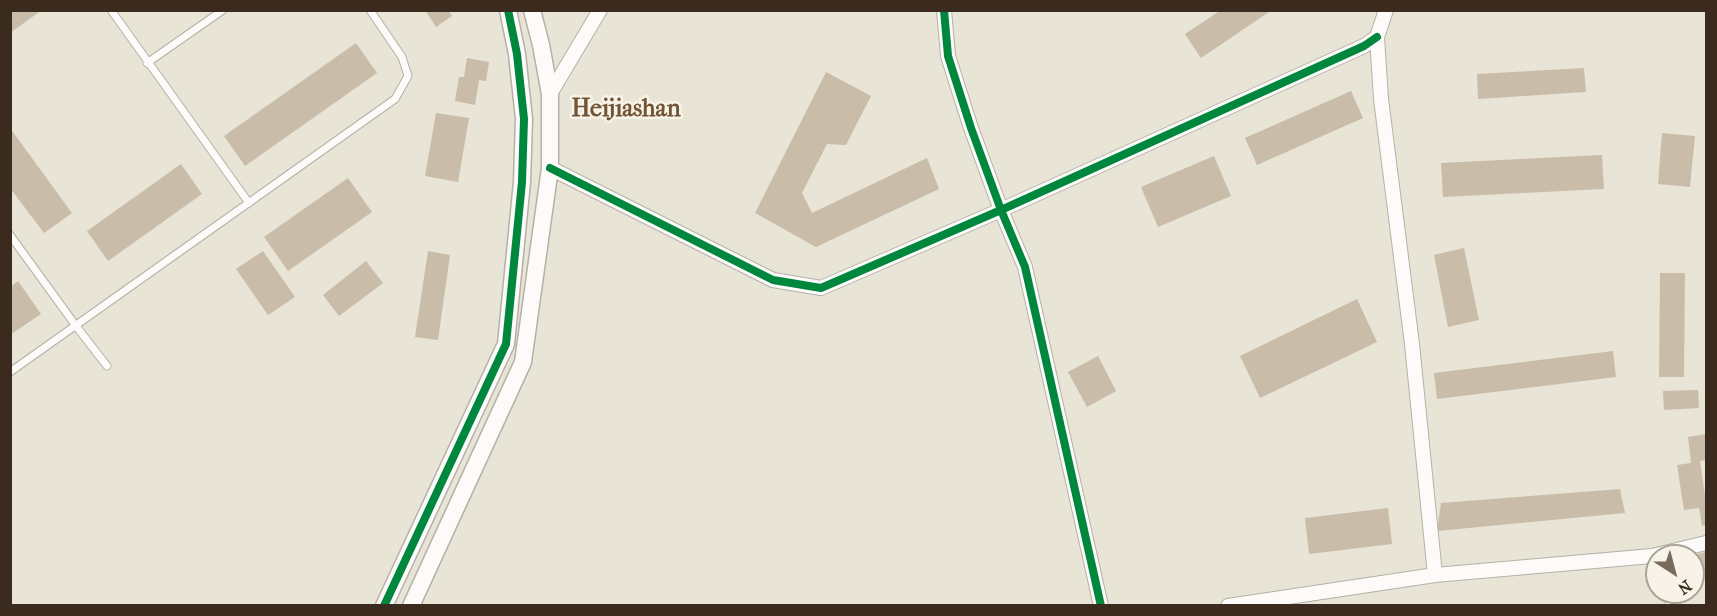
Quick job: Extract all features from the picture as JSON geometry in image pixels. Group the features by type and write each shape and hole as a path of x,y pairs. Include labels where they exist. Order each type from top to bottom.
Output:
{"street":[{"path":"384,606 506,344 522,182 524,119 517,54 508,10"},
{"path":"411,606 523,362 550,168 550,94 532,10"},
{"path":"550,94 600,10"},
{"path":"944,10 948,56 971,128 1024,267 1101,606"},
{"path":"1386,10 1377,37 1382,99 1412,344 1435,575"},
{"path":"550,168 773,280 821,288 1002,210 1377,37"},
{"path":"1228,606 1435,575 1645,557"}],"lane":[{"path":"111,10 249,203"},
{"path":"147,63 223,10"},
{"path":"10,372 395,99 408,76 402,57 370,10"},
{"path":"10,234 107,366"}],"building":[{"path":"10,10 42,10 10,33"},
{"path":"425,10 448,10 452,16 436,27"},
{"path":"1221,10 1272,10 1201,58 1185,34"},
{"path":"356,43 377,73 245,166 224,136"},
{"path":"467,58 489,62 486,81 479,80 475,105 455,101 459,77 464,77"},
{"path":"1584,68 1586,92 1478,99 1477,74"},
{"path":"826,72 871,96 846,145 827,144 802,193 812,213 927,158 939,189 816,247 755,213"},
{"path":"1351,91 1363,118 1257,165 1245,138"},
{"path":"436,113 469,118 458,182 425,176"},
{"path":"10,128 72,213 44,233 10,188"},
{"path":"1662,133 1695,136 1690,187 1658,184"},
{"path":"1602,155 1604,189 1443,197 1441,163"},
{"path":"1214,156 1231,196 1158,227 1141,187"},
{"path":"181,164 202,194 108,261 87,231"},
{"path":"348,178 372,212 288,271 264,237"},
{"path":"1464,248 1479,320 1448,327 1434,255"},
{"path":"263,251 295,297 268,315 236,269"},
{"path":"428,251 450,255 438,340 415,337"},
{"path":"366,261 383,283 339,316 323,295"},
{"path":"1660,273 1685,273 1684,377 1659,377"},
{"path":"18,281 41,314 10,335 10,287"},
{"path":"1357,299 1377,342 1260,398 1240,356"},
{"path":"1613,351 1616,377 1437,399 1434,373"},
{"path":"1098,356 1116,391 1087,407 1068,372"},
{"path":"1698,390 1699,408 1664,410 1663,391"},
{"path":"1706,434 1706,460 1700,461 1706,502 1706,525 1702,526 1699,508 1684,510 1677,465 1691,463 1688,437"},
{"path":"1620,489 1625,513 1437,531 1441,503"},
{"path":"1388,508 1392,544 1309,554 1305,518"}],"cycle path":[{"path":"384,606 506,344 522,182 524,119 517,54 508,10"},
{"path":"944,10 948,56 971,128 1025,267 1101,606"},
{"path":"550,168 773,280 821,288 1001,210 1364,46 1377,37"}],"district":[{"name":"Heijiashan","path":"626,110"}]}
